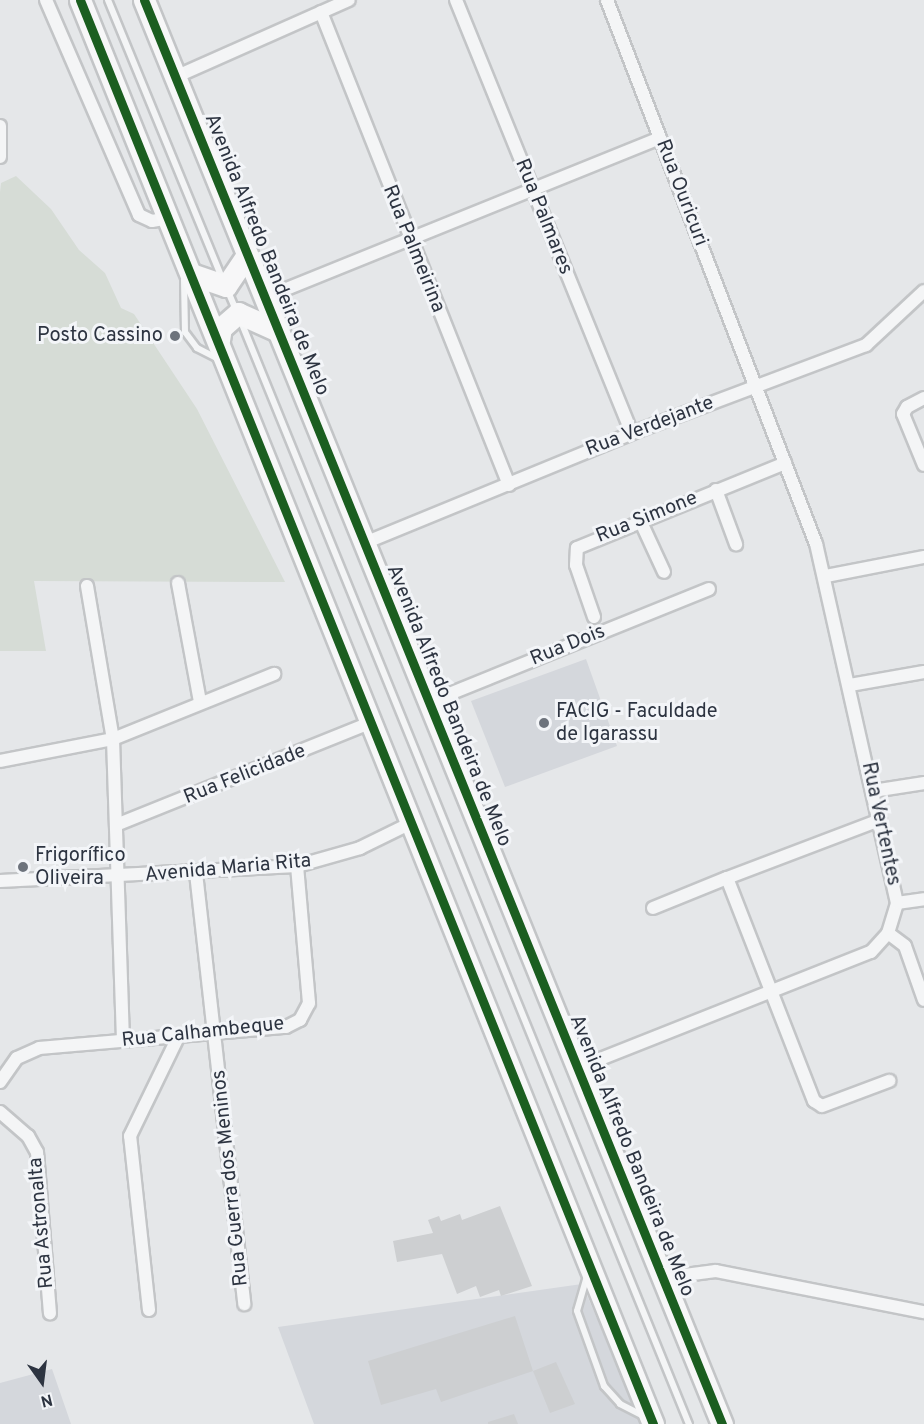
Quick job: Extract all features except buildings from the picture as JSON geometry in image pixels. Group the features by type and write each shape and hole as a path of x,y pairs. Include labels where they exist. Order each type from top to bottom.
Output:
{"highway":[{"path":"80,0 219,340 653,1422"},
{"name":"Avenida Alfredo Bandeira de Melo","path":"144,0 575,1069 722,1424"},
{"path":"189,268 226,285 247,255"},
{"path":"219,340 221,328 238,313 276,330"}],"street":[{"path":"46,0 139,215 152,221 169,218"},
{"path":"175,77 348,0"},
{"name":"Rua Palmares","path":"456,0 632,433"},
{"name":"Rua Ouricuri","path":"607,0 756,386"},
{"name":"Rua Palmeirina","path":"321,12 408,239 509,485"},
{"path":"0,126 0,157"},
{"path":"264,298 660,138"},
{"name":"Rua Verdejante","path":"362,544 632,433 876,339 924,291"},
{"name":"Rua Vertentes","path":"575,1069 871,952 888,933 897,903 826,576 756,386"},
{"path":"919,400 903,414 924,465"},
{"name":"Rua Simone","path":"594,617 576,565 577,548 640,520 785,463"},
{"path":"716,490 736,544"},
{"path":"640,520 664,572"},
{"path":"826,576 924,557"},
{"path":"178,583 200,702"},
{"path":"87,586 113,739 116,825 114,879 123,1041"},
{"name":"Rua Dois","path":"427,703 709,589"},
{"path":"850,685 924,672"},
{"path":"0,761 113,739 274,674"},
{"name":"Rua Felicidade","path":"116,825 372,722"},
{"path":"873,791 924,783"},
{"path":"653,908 880,819"},
{"name":"Avenida Maria Rita","path":"0,881 114,879 297,867 351,851 412,822"},
{"name":"Rua Calhambeque","path":"0,1082 17,1058 30,1050 286,1027 306,1012 297,867"},
{"name":"Rua Guerra dos Meninos","path":"196,873 216,1032 244,1305"},
{"path":"727,878 818,1105 889,1081"},
{"path":"897,903 924,899"},
{"path":"888,933 905,946 924,1000"},
{"path":"149,1310 130,1136 178,1037"},
{"name":"Rua Astronalta","path":"0,1112 28,1136 37,1152 50,1313"},
{"path":"662,1278 716,1271 924,1312"}],"lane":[{"path":"108,0 238,313 689,1424"},
{"path":"189,268 184,332 197,348 229,365"},
{"path":"590,1267 577,1311 604,1386 620,1404 653,1422"}],"shaded area":[{"path":"16,176 51,209 79,250 105,273 121,308 134,314 197,409 285,582 34,581 46,651 0,651 0,192 1,183"},
{"name":"FACIG - Faculdade de Igarassu","path":"586,659 617,746 505,787 471,701"},
{"path":"582,1284 643,1424 314,1424 278,1327"},
{"path":"52,1369 71,1424 0,1424 0,1383"}],"cycle path":[{"path":"80,0 653,1424"},
{"path":"144,0 722,1424"}],"place":[{"name":"Posto Cassino","path":"175,336"},
{"name":"FACIG - Faculdade de Igarassu","path":"544,723"},
{"name":"Frigorífico Oliveira","path":"23,867"}]}
